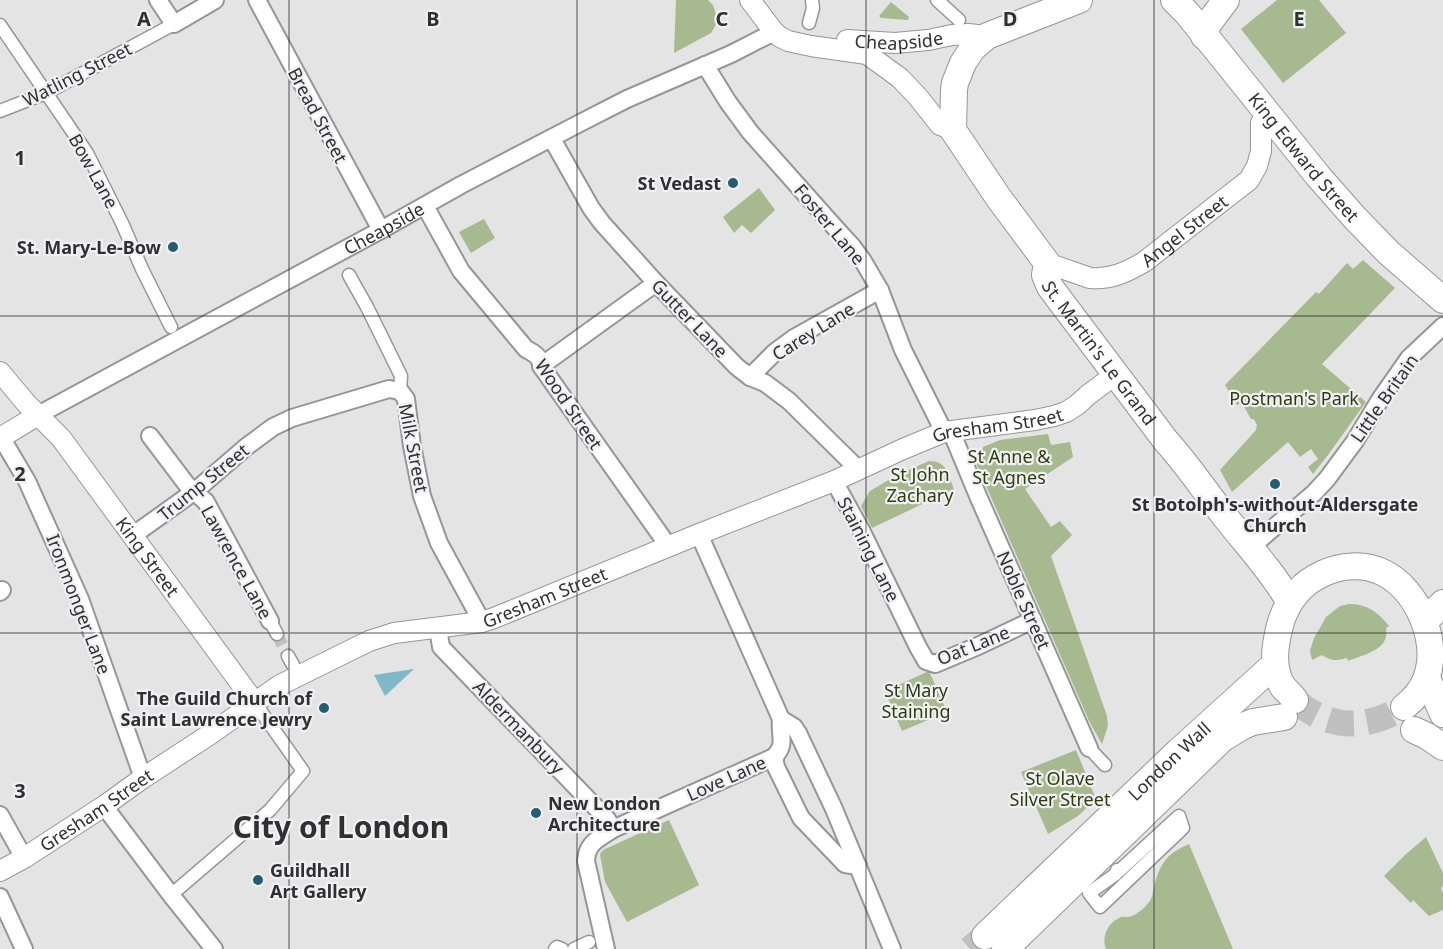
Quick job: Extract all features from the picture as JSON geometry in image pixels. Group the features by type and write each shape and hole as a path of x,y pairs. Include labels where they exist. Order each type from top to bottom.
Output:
{"main road":[{"path":"953,130 954,90 957,76 972,49 987,36 1079,0"},
{"name":"King Edward Street","path":"1174,0 1318,176 1369,233 1443,300"},
{"path":"1204,36 1208,24 1226,0"},
{"name":"St. Martin's Le Grand","path":"953,130 998,197 1047,263 1045,275 1050,287 1218,508 1277,581 1289,601"},
{"path":"1275,664 1278,634 1284,612 1289,601 1303,585 1316,576 1344,566 1356,566 1382,572 1396,580 1414,601 1425,621 1429,635 1429,666 1426,678 1414,698 1409,719 1443,747"},
{"path":"1425,621 1443,603"},
{"name":"London Wall","path":"1275,664 1290,708 1243,726 1223,738 995,942 1179,752 1275,664"},
{"path":"1426,678 1443,714"}],"street":[{"path":"158,0 174,24"},
{"name":"Watling Street","path":"0,111 46,93 215,0"},
{"name":"Bread Street","path":"257,0 381,230"},
{"path":"750,0 774,32"},
{"path":"809,23 813,8 812,0"},
{"path":"937,0 959,20"},
{"name":"Bow Lane","path":"0,26 87,153 171,327"},
{"name":"Cheapside","path":"0,437 461,185 627,99 731,54 774,32 805,31 848,40 895,43 952,35 987,36"},
{"name":"Cheapside","path":"774,32 788,41 867,54 900,78 940,125 953,130"},
{"name":"Foster Lane","path":"705,65 750,132 863,261 880,290 903,350 948,431"},
{"name":"Angel Street","path":"1047,263 1096,279 1114,276 1144,262 1249,180 1257,166 1261,151 1261,123 1267,111"},
{"name":"Gutter Lane","path":"552,139 591,208 656,283 737,367 750,377 765,383 789,401 859,470"},
{"name":"Wood Street","path":"425,206 461,271 526,349 541,360 541,366 669,547"},
{"name":"Milk Street","path":"349,275 401,376 400,391 406,399 422,496 439,543 482,622"},
{"path":"541,366 656,283"},
{"name":"Carey Lane","path":"750,377 775,352 794,338 880,290"},
{"name":"Little Britain","path":"1250,548 1327,479 1409,358 1443,326"},
{"name":"King Street","path":"0,372 11,387 61,438 255,703"},
{"name":"Gresham Street","path":"0,871 104,807 280,685 369,641 394,633 482,622 519,609 834,481 903,448 948,431 1035,420 1066,412 1116,374"},
{"name":"Trump Street","path":"132,536 195,491 273,427 292,418 389,389 400,391"},
{"name":"Noble Street","path":"948,431 1089,748 1105,765"},
{"name":"Lawrence Lane","path":"150,436 186,485 206,502 273,627"},
{"name":"Ironmonger Lane","path":"0,437 27,481 80,599 143,778"},
{"name":"Staining Lane","path":"834,481 903,616"},
{"path":"699,534 781,719 782,743 774,757 776,767 798,812 810,827 845,864 858,866"},
{"name":"Oat Lane","path":"903,616 926,661 935,664 1033,620"},
{"name":"Aldermanbury","path":"438,628 441,647 608,819 613,829"},
{"path":"171,895 275,805 303,771 255,703"},
{"path":"781,719 794,727 798,733 834,809 892,949"},
{"name":"Love Lane","path":"613,829 774,757 784,760 806,750"},
{"path":"104,807 214,949"},
{"path":"810,827 820,828 830,823 834,809"},
{"path":"0,815 24,858"},
{"path":"1179,816 1183,828 1104,904 1100,907 1089,893 1116,874 1116,871 1119,871 1179,816"},
{"path":"606,949 588,873 586,852 590,845 613,829"},
{"path":"0,897 24,949"},
{"path":"574,949 589,942"},
{"path":"555,949 557,947 562,949"}],"green space":[{"path":"676,0 708,0 713,5 718,21 711,33 674,53"},
{"path":"1277,0 1319,0 1346,33 1283,83 1241,29"},
{"path":"891,2 909,17 908,20 879,16"},
{"path":"759,188 775,210 751,233 742,225 734,233 723,217"},
{"path":"484,219 495,238 471,253 459,232"},
{"name":"Postman's Park","path":"1363,260 1395,288 1322,364 1366,402 1313,474 1308,467 1318,459 1311,449 1300,457 1288,442 1232,492 1220,470 1256,430 1257,425 1242,403 1237,405 1225,385 1316,292 1319,294 1347,263 1353,269"},
{"name":"St Anne & St Agnes","path":"1048,434 1051,445 1070,442 1073,457 1025,489 1051,527 1060,521 1072,535 1051,556 1107,716 1108,726 1102,744 1090,723 976,463 983,447 1000,440"},
{"name":"St John Zachary","path":"929,461 940,463 943,466 954,489 872,528 861,506 870,491 897,475"},
{"path":"1349,604 1367,607 1385,621 1389,626 1386,628 1384,641 1375,650 1348,661 1347,658 1334,660 1322,655 1312,660 1310,651 1314,638 1326,617 1340,606"},
{"name":"St Mary Staining","path":"929,671 947,712 902,731 885,691"},
{"name":"St Olave Silver Street","path":"1076,750 1096,799 1078,816 1048,834 1021,772"},
{"path":"669,820 699,885 627,922 605,882 601,852"},
{"path":"1426,837 1443,873 1441,888 1443,910 1429,916 1413,900 1411,903 1384,876"},
{"path":"1189,844 1233,949 1106,949 1104,940 1109,927 1120,917 1132,916 1144,908 1151,899 1163,864 1176,851"}],"water":[{"path":"414,669 385,696 374,675"}],"tunnel":[{"path":"277,634 288,656"},
{"path":"1295,700 1321,717 1348,723 1376,720 1404,707"},
{"path":"970,949 985,936"}],"place":[{"name":"St Vedast","path":"733,183"},
{"name":"St. Mary-Le-Bow","path":"173,247"},
{"name":"St Botolph's-without-Aldersgate Church","path":"1275,484"},
{"name":"The Guild Church of Saint Lawrence Jewry","path":"324,708"},
{"name":"New London Architecture","path":"536,813"},
{"name":"Guildhall Art Gallery","path":"258,880"}],"district":[{"name":"City of London","path":"341,826"}]}
